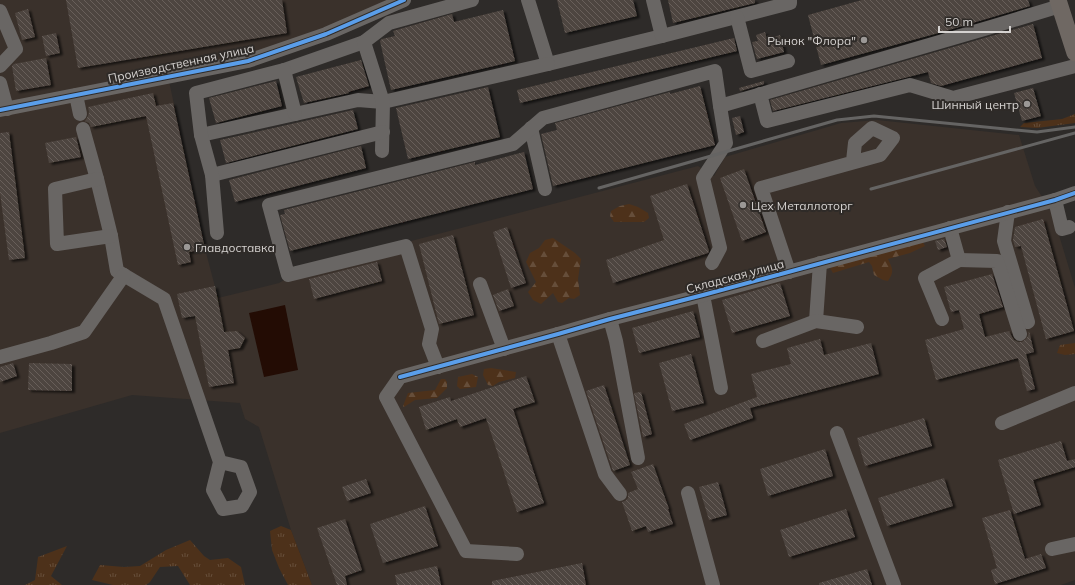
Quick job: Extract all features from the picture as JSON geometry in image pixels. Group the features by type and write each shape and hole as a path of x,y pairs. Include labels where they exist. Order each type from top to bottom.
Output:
{"main road":[{"path":"1059,3 1075,53"}],"street":[{"name":"Производственная улица","path":"3,109 248,61 326,34 404,0"},
{"path":"218,233 212,175 201,135 196,93 284,70 364,42 389,23 472,0"},
{"path":"528,0 548,64"},
{"path":"653,0 662,36"},
{"path":"201,135 358,100 383,102 662,36 790,3 790,0"},
{"path":"720,106 991,27 1059,3"},
{"path":"0,10 16,49 0,66"},
{"path":"736,17 751,71 788,60"},
{"path":"364,42 383,102 382,151"},
{"path":"760,94 767,121 910,85 953,98 1075,66"},
{"path":"284,70 295,114"},
{"path":"438,367 429,344 432,329 406,246 288,275 269,205 512,144 543,118 715,71 726,143 703,178 720,248 712,263"},
{"path":"0,83 3,109"},
{"path":"76,95 80,114"},
{"path":"531,128 545,189"},
{"path":"83,129 111,236 117,271 164,299 220,462"},
{"path":"212,175 383,132"},
{"path":"789,272 762,188 853,161"},
{"path":"97,178 55,189 57,244 111,236"},
{"name":"Складская улица","path":"518,554 466,551 386,397 400,377 610,319 1055,200 1075,193"},
{"path":"1055,200 1062,230 1069,227"},
{"path":"942,319 925,278 959,260 997,261 1024,328 1004,241 1008,212"},
{"path":"950,228 959,260"},
{"path":"816,321 820,263"},
{"path":"0,357 84,332 124,275"},
{"path":"480,284 504,349"},
{"path":"703,295 721,388"},
{"path":"610,319 616,341 638,458"},
{"path":"763,341 816,321 857,327"},
{"path":"558,334 605,474 620,494"},
{"path":"1002,423 1075,393"},
{"path":"837,433 894,585"},
{"path":"688,493 713,585"},
{"path":"1052,549 1075,544"}],"shaded area":[{"path":"0,0 388,0 279,48 0,105"},
{"path":"169,81 205,249 218,298 279,283 304,269 698,166 714,176 725,157 841,123 877,120 1019,135 1035,186 1052,212 1075,288 1075,580 1061,585 312,585 291,530 259,427 245,419 240,403 132,395 0,433 0,115"},
{"path":"285,305 298,370 264,377 249,313"}],"green space":[{"path":"1075,114 1075,123 1037,128 1020,127 1024,123 1062,119"},
{"path":"629,204 648,213 649,218 644,222 614,222 610,216 611,211 620,206"},
{"path":"553,238 581,259 578,279 580,295 574,299 569,298 562,303 558,302 553,293 541,304 533,300 528,292 536,282 526,262 530,253 539,248 545,240"},
{"path":"921,239 925,246 910,253 888,259 892,267 892,272 888,281 874,275 872,266 869,262 833,273 830,268"},
{"path":"1075,343 1075,354 1065,355 1057,353 1060,345"},
{"path":"491,368 516,372 515,378 499,382 493,386 488,385 483,375 484,369"},
{"path":"472,374 478,377 476,387 460,389 457,386 458,377"},
{"path":"441,379 445,379 447,382 447,388 437,398 415,400 404,407 403,406 408,393 435,390"},
{"path":"281,526 291,530 312,585 288,585 279,568 272,550 270,531"},
{"path":"190,540 204,556 210,560 228,558 241,567 245,585 190,585 178,566 160,567 150,582 146,585 113,585 92,580 100,565 124,567 140,566 166,550"},
{"path":"67,546 51,576 62,585 25,585 35,580 38,557"}],"building":[{"path":"66,0 282,0 287,33 78,68"},
{"path":"557,0 633,0 637,16 565,33"},
{"path":"668,0 755,0 755,3 673,23"},
{"name":"Рынок \"Флора\"","path":"862,0 1028,0 1030,6 821,65 808,15"},
{"path":"28,9 35,37 22,40 15,13"},
{"path":"503,10 515,61 391,90 380,41 382,39 395,36 393,31 452,14 454,22"},
{"path":"1033,24 1042,58 941,86 931,83 928,72 773,111 770,100"},
{"path":"765,32 767,39 780,35 784,52 757,59 752,42 758,41 756,35"},
{"path":"56,33 60,53 46,56 42,36"},
{"path":"734,38 737,51 520,103 517,90"},
{"path":"46,58 51,85 16,91 12,66 14,64"},
{"path":"361,60 369,86 348,92 349,93 304,103 296,77"},
{"path":"276,81 282,106 216,123 209,98"},
{"path":"764,81 764,84 740,91 739,88"},
{"path":"700,86 715,145 553,186 541,134 557,130 555,123 670,92 670,94"},
{"path":"488,87 500,137 408,159 396,108"},
{"name":"Шинный центр","path":"1033,88 1041,116 1022,121 1014,93"},
{"path":"153,93 156,106 173,103 205,249 189,252 191,262 178,265 146,116 91,127 89,123 85,121 89,112 88,107"},
{"path":"353,110 358,129 226,163 220,140"},
{"path":"740,116 744,132 736,135 732,118"},
{"path":"9,132 25,258 9,260 0,193 0,133"},
{"path":"76,137 81,157 49,163 45,143"},
{"path":"361,146 366,168 235,202 229,180"},
{"path":"524,152 533,189 290,251 280,215 285,214 284,210 475,162 475,165"},
{"name":"Цех Металлоторг","path":"744,169 766,232 742,241 720,178"},
{"path":"687,184 709,251 708,253 613,283 606,260 664,240 650,196"},
{"path":"1043,219 1074,331 1046,339 1021,246 1015,247 1013,240 1015,227"},
{"path":"507,227 526,283 511,288 493,232"},
{"path":"453,235 474,315 439,324 419,244"},
{"path":"944,239 947,247 938,250 935,241"},
{"path":"377,262 382,281 314,299 309,279"},
{"path":"992,274 1003,307 979,314 985,337 1009,331 1014,340 1022,342 1028,336 1029,331 1034,352 1026,354 1035,389 1027,391 1018,358 936,380 925,340 964,329 959,310 951,312 944,287"},
{"path":"780,283 790,316 732,333 722,300"},
{"path":"215,286 224,332 237,331 245,338 240,348 228,350 234,383 209,387 195,316 182,318 177,294"},
{"path":"508,289 514,306 499,311 493,295"},
{"path":"693,311 700,337 639,353 632,328"},
{"path":"820,339 824,355 871,343 879,374 750,408 753,418 690,440 684,424 757,397 751,374 791,364 787,348"},
{"path":"691,354 704,403 672,411 659,363"},
{"path":"13,363 17,376 0,382 0,367"},
{"path":"29,363 72,364 72,391 28,390"},
{"path":"526,376 535,402 513,409 544,503 517,512 486,418 460,427 457,419 426,430 419,407 450,397 451,401"},
{"path":"604,385 630,465 613,471 586,391"},
{"path":"641,392 652,434 643,437 634,393"},
{"path":"924,418 932,446 865,466 857,438"},
{"path":"1061,441 1067,461 1075,459 1075,467 1033,480 1041,505 1014,514 998,460"},
{"path":"825,449 833,476 768,496 760,469"},
{"path":"653,464 673,524 648,532 646,526 632,531 622,502 628,498 628,493 638,489 631,472"},
{"path":"944,478 953,506 887,526 878,498"},
{"path":"366,479 371,493 347,501 342,487"},
{"path":"718,482 727,515 709,520 699,487"},
{"path":"425,506 438,546 383,563 370,524"},
{"path":"846,509 855,537 789,557 780,530"},
{"path":"1010,510 1025,559 1041,554 1046,568 995,584 991,570 997,568 982,518"},
{"path":"345,519 362,570 345,576 347,585 337,585 317,528"},
{"path":"582,563 586,585 492,585 492,581"},
{"path":"437,566 441,585 397,585 395,575"},
{"path":"867,569 872,585 819,585 819,583"}],"railway":[{"path":"599,188 837,120 874,116 1037,132 1075,127"},
{"path":"871,189 1075,133"}],"cycle path":[{"path":"0,110 248,61 326,34 404,0"},
{"path":"400,377 610,319 1055,200 1075,193"}],"place":[{"name":"Рынок \"Флора\"","path":"864,40"},
{"name":"Шинный центр","path":"1027,104"},
{"name":"Цех Металлоторг","path":"743,205"},
{"name":"Главдоставка","path":"187,247"}]}
